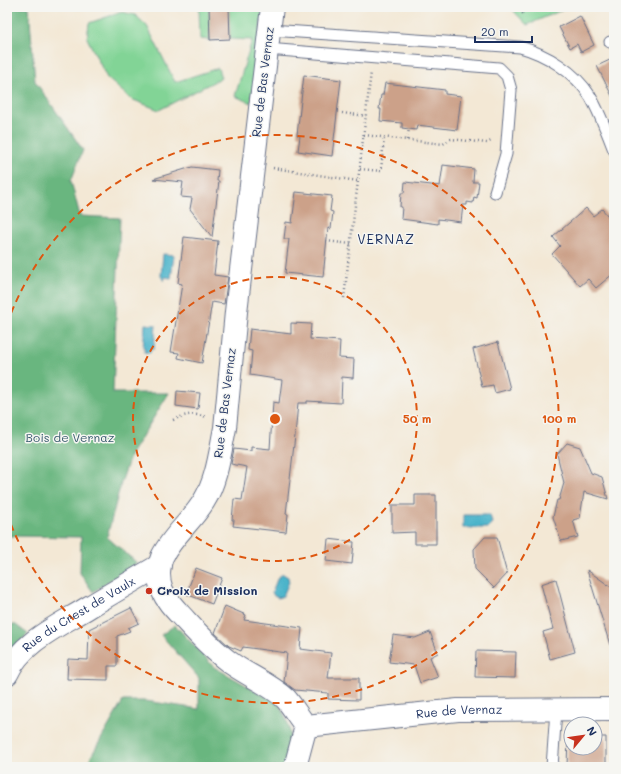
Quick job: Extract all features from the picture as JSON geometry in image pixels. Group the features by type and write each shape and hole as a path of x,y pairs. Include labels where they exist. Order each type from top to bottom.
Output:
{"street":[{"name":"Rue de Bas Vernaz","path":"272,7 236,312 225,421 215,474 210,491 192,519 162,557 159,573 162,589 170,604 212,649 229,662 264,682 286,700 306,726"},
{"name":"Rue du Crest de Vaulx","path":"7,674 10,667 19,656 42,635 160,565"},
{"name":"Rue de Vernaz","path":"306,726 458,710 614,709"},
{"path":"295,767 306,726"}],"lane":[{"path":"269,40 373,58 499,68 507,76 511,90 506,154 495,192"},
{"path":"269,40 520,47 531,50 564,69 581,84 594,104 614,150"},
{"path":"552,767 556,710"}],"path":[{"path":"517,7 525,16"},
{"path":"344,298 373,58"},
{"path":"342,113 366,116"},
{"path":"407,140 409,129"},
{"path":"364,135 443,144 450,139 486,143 507,135"},
{"path":"360,169 381,172 384,138"},
{"path":"253,165 358,181"},
{"path":"326,242 351,244"},
{"path":"173,420 186,415 194,414 225,421"}],"green space":[{"name":"Bois de Vernaz","path":"7,7 29,7 35,81 83,150 71,181 80,216 120,218 113,393 169,393 131,454 121,483 107,537 137,563 93,592 80,573 81,537 7,536"},
{"path":"199,7 209,7 210,40 200,39"},
{"path":"229,7 263,7 251,103 235,96 252,40 230,39"},
{"path":"510,7 569,7 527,25"},
{"path":"122,12 135,15 147,26 175,82 218,68 221,78 159,110 131,99 107,78 87,38 89,23"},
{"path":"7,624 16,625 28,634 7,654"},
{"path":"175,625 214,667 279,704 287,720 291,741 288,767 93,767 89,760 123,701 146,701 199,709 199,678 161,635"}],"water":[{"path":"163,254 174,255 171,278 165,277 164,281 161,276"},
{"path":"145,324 156,325 154,349 151,349 150,353 144,352 145,348 143,348"},
{"path":"463,515 490,515 492,523 489,528 463,528"},
{"path":"283,574 288,577 289,582 283,596 278,598 274,596 272,592 278,577"}],"building":[{"path":"209,7 229,7 230,39 210,40"},
{"path":"580,16 594,45 581,52 577,44 570,48 559,27"},
{"path":"614,58 614,100 597,66"},
{"path":"304,75 341,80 332,156 298,151 300,136 297,135"},
{"path":"385,83 445,90 445,94 461,96 457,130 417,125 416,130 402,128 402,123 380,121 381,109 379,109"},
{"path":"443,165 474,169 473,182 479,182 477,198 474,197 473,203 467,202 467,205 463,205 461,222 438,219 438,224 401,219 401,193 404,193 405,182 440,186"},
{"path":"192,167 218,170 217,181 219,181 212,237 190,209 192,198 181,197 183,182 153,179"},
{"path":"296,192 332,196 330,211 333,212 331,229 328,228 323,277 285,273 289,239 284,239 286,222 292,223"},
{"path":"586,208 593,216 602,209 614,223 614,273 596,288 588,279 580,286 552,254 560,246 553,237"},
{"path":"184,237 218,241 214,275 228,277 224,304 212,302 202,363 178,358 179,353 171,352 182,284 178,283"},
{"path":"291,323 311,324 310,339 340,341 339,358 354,359 353,378 342,377 341,403 307,401 307,403 298,403 286,514 288,514 286,532 233,526 234,520 232,520 234,499 242,500 247,467 231,464 234,449 251,451 251,447 270,449 273,402 279,403 282,380 250,375 252,351 248,350 250,329 291,334"},
{"path":"498,342 510,389 495,393 493,385 482,387 473,349"},
{"path":"177,391 200,393 198,409 176,406"},
{"path":"567,443 580,447 591,473 602,477 608,499 584,492 580,518 573,520 578,537 561,541 553,517 557,500 559,500 564,483 557,454"},
{"path":"415,495 436,495 436,544 415,544 415,532 392,533 392,505 415,505"},
{"path":"485,537 497,537 507,574 494,588 475,569 474,549"},
{"path":"328,539 354,542 352,564 326,561"},
{"path":"196,568 222,578 212,604 186,594"},
{"path":"587,570 614,589 614,645 610,645"},
{"path":"556,579 575,652 550,659 543,632 553,629 541,584"},
{"path":"225,606 246,615 244,620 302,628 300,649 331,653 328,678 359,678 359,700 328,699 328,693 295,690 284,682 287,653 243,647 241,651 229,646 215,633"},
{"path":"131,608 139,623 128,628 130,631 117,636 117,666 108,666 108,680 67,679 68,659 88,660 89,629"},
{"path":"430,632 438,653 430,657 438,677 420,683 414,665 389,662 393,635 415,638"},
{"path":"476,651 516,652 515,678 475,677"},
{"path":"603,737 606,737 606,767 567,767 567,756 603,756"}],"place":[{"name":"Croix de Mission","path":"149,591"}],"district":[{"name":"VERNAZ","path":"386,239"}]}
